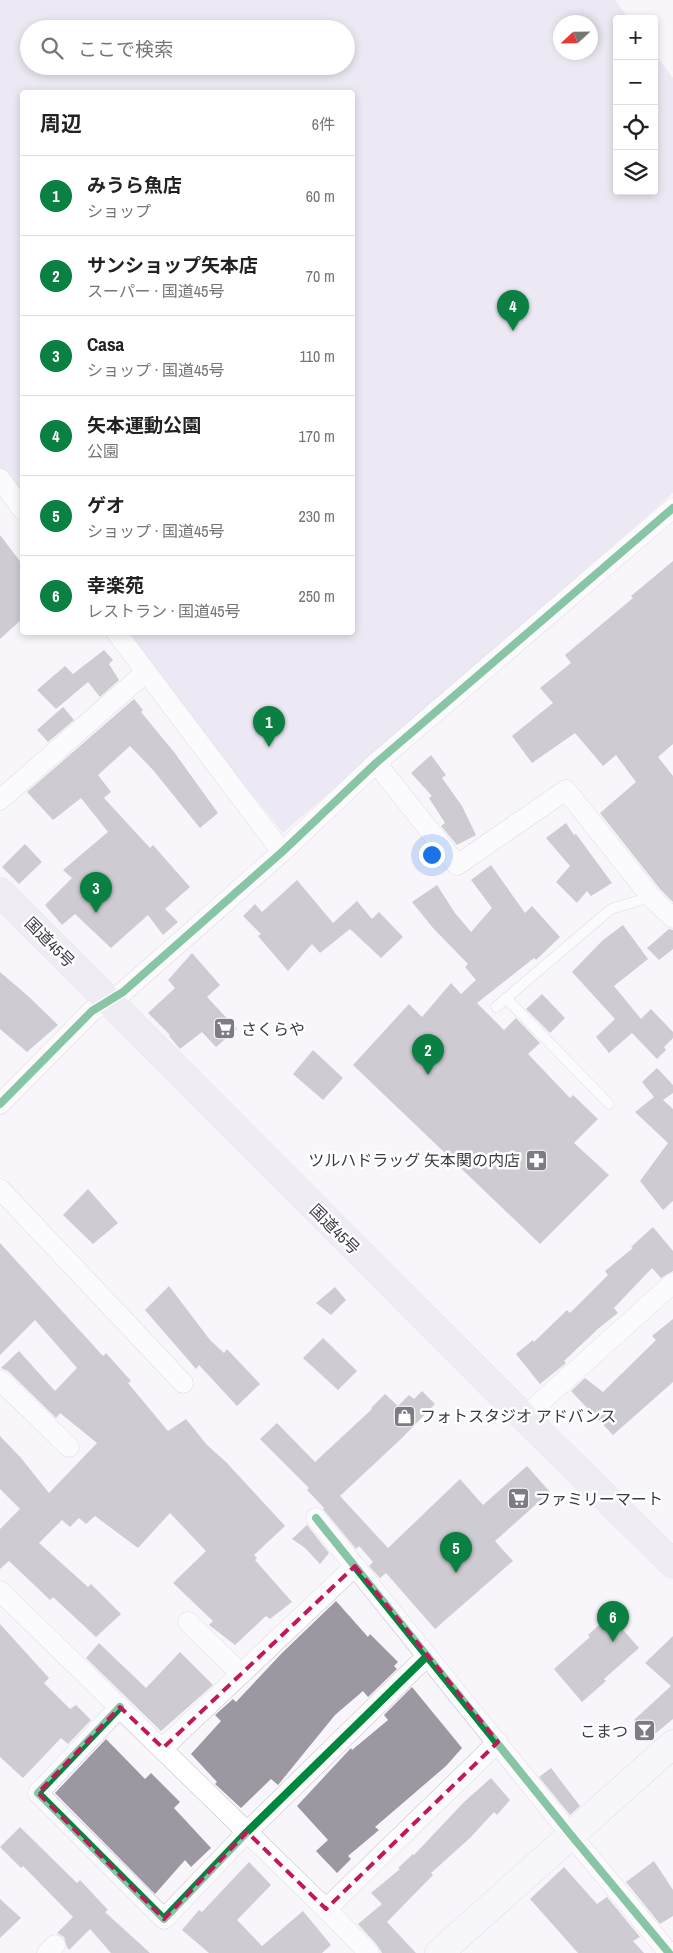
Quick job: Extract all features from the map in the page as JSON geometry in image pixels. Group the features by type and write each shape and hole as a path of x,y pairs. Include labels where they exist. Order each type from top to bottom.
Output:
{"highway":[{"name":"国道45号","path":"0,892 673,1564"}],"street":[{"path":"0,479 20,506"},
{"path":"0,1104 92,1011 123,992 282,852 376,763 673,508"},
{"path":"118,635 282,852"},
{"path":"0,800 146,672"},
{"path":"376,763 457,865 566,790 651,897 673,918"},
{"path":"0,1189 183,1383"},
{"path":"524,1417 673,1284"},
{"path":"0,1380 69,1447"},
{"path":"316,1518 571,1834 670,1953"},
{"path":"162,1748 355,1566"},
{"path":"0,1591 369,1953"},
{"path":"188,1622 241,1674"},
{"path":"120,1708 38,1793 164,1919 247,1832 427,1656"},
{"path":"326,1909 498,1742"},
{"path":"439,1953 673,1744"}],"lane":[{"path":"496,1007 611,910 651,897"},
{"path":"506,998 608,1104"}],"highlighted area":[{"path":"355,1566 498,1742 326,1909 247,1832 164,1919 38,1793 120,1707 163,1748"}],"shaded area":[{"path":"0,0 615,0 626,15 613,15 613,195 658,195 658,58 673,78 673,493 283,833 125,635 355,635 355,90 20,90 20,500 0,471"}],"building":[{"path":"0,535 20,561 20,621 0,639"},
{"path":"673,561 673,744 658,757 673,776 673,902 660,889 600,813 636,782 616,755 603,766 575,733 532,763 512,736 553,703 540,688 571,663 565,655 633,598 631,596"},
{"path":"104,650 113,660 109,664 119,680 100,697 88,682 56,709 37,690 65,666 73,674"},
{"path":"134,699 143,710 141,712 174,752 218,813 200,828 153,770 130,746 98,775 111,792 104,798 150,848 153,845 190,887 165,909 178,922 163,935 148,915 111,948 75,914 62,925 45,905 72,878 63,870 108,832 81,798 53,820 27,792"},
{"path":"63,707 74,720 48,742 37,730"},
{"path":"431,755 446,775 442,778 462,806 476,835 457,845 441,826 445,823 429,798 432,796 411,773"},
{"path":"566,823 612,883 591,896 587,891 577,903 556,882 570,866 546,838"},
{"path":"25,844 42,862 19,884 2,867"},
{"path":"491,865 525,913 532,906 560,937 536,960 534,958 477,1003 504,1030 516,1018 540,1043 528,1054 570,1098 573,1095 598,1119 574,1143 609,1175 540,1244 353,1065 409,1004 422,1017 451,983 461,994 476,980 465,967 468,964 433,928 412,902 437,885 455,913 471,932 492,908 471,880"},
{"path":"297,880 333,923 357,901 372,919 379,912 403,937 381,958 350,929 320,953 312,944 288,971 258,936 261,934 243,916 255,904 262,912"},
{"path":"623,925 648,959 614,986 641,1019 651,1009 673,1032 673,1038 664,1047 666,1050 657,1059 632,1033 609,1053 596,1037 615,1019 572,972 603,940"},
{"path":"669,929 673,930 673,949 659,960 647,948"},
{"path":"192,953 220,985 207,997 237,1029 216,1047 202,1032 180,1049 170,1035 148,1013 175,988 168,980"},
{"path":"0,972 58,1025 27,1052 0,1029"},
{"path":"542,994 565,1018 550,1033 526,1009"},
{"path":"313,1050 343,1078 323,1100 293,1074"},
{"path":"657,1068 673,1085 673,1093 663,1100 673,1109 673,1201 663,1210 640,1181 668,1143 635,1112 654,1097 642,1082"},
{"path":"88,1189 118,1223 93,1244 63,1215"},
{"path":"653,1227 673,1251 673,1271 661,1278 652,1268 614,1308 618,1313 564,1361 566,1363 540,1384 516,1354 533,1340 534,1342 567,1310 570,1313 608,1275 605,1271 633,1248 631,1247"},
{"path":"0,1243 103,1356 106,1353 131,1381 128,1383 168,1431 186,1419 207,1445 226,1462 285,1526 254,1555 257,1558 255,1560 292,1602 270,1619 266,1616 235,1645 209,1625 213,1621 173,1583 206,1551 170,1513 138,1548 95,1516 86,1524 79,1518 70,1527 62,1520 39,1543 88,1587 91,1584 121,1614 96,1637 53,1597 50,1600 9,1561 0,1569 0,1529 20,1509 0,1489 0,1436 21,1458 49,1493 97,1443 60,1413 56,1418 8,1371 1,1368 19,1351 55,1391 77,1368 35,1320 0,1355"},
{"path":"169,1286 210,1340 224,1353 227,1349 260,1384 237,1406 199,1365 196,1369 145,1310"},
{"path":"335,1287 346,1300 331,1315 316,1303"},
{"path":"673,1319 673,1382 613,1435 571,1391 585,1378 603,1392 656,1340 652,1336"},
{"path":"323,1338 357,1371 338,1390 303,1358"},
{"path":"422,1391 435,1404 340,1496 388,1548 460,1479 483,1505 527,1466 550,1492 495,1541 513,1561 435,1629 386,1573 380,1578 369,1566 373,1562 359,1546 356,1549 324,1508 307,1490 309,1488 260,1439 277,1423 315,1462 372,1409 385,1394 398,1406 409,1395 414,1399"},
{"path":"307,1525 329,1553 320,1564 305,1548 292,1539"},
{"path":"336,1601 368,1637 370,1634 398,1662 394,1666 397,1669 368,1697 363,1691 335,1715 278,1785 271,1779 241,1808 215,1784 217,1782 191,1754 221,1721 215,1715 233,1699 236,1702 282,1653"},
{"path":"610,1615 639,1648 604,1679 606,1681 582,1702 554,1669 590,1637 588,1635"},
{"path":"0,1624 49,1678 44,1683 70,1709 76,1705 91,1720 68,1744 61,1738 23,1778 0,1757"},
{"path":"673,1636 673,1719 650,1738 634,1720 671,1686 645,1663"},
{"path":"99,1643 146,1688 180,1652 213,1685 161,1731 86,1658"},
{"path":"412,1687 462,1748 446,1766 375,1827 379,1830 348,1856 351,1859 337,1873 316,1851 328,1840 297,1806 351,1748 352,1750 388,1720 384,1715"},
{"path":"106,1739 145,1779 151,1773 180,1802 174,1808 211,1848 191,1867 185,1860 155,1894 55,1793"},
{"path":"551,1768 580,1806 570,1815 539,1777"},
{"path":"491,1778 510,1800 497,1815 494,1812 470,1838 431,1873 433,1875 387,1922 416,1953 382,1953 358,1924 382,1904 371,1893 400,1869 398,1868 414,1855 464,1802"},
{"path":"20,1827 77,1883 80,1880 108,1910 105,1912 150,1953 111,1953 90,1929 69,1950 64,1937 57,1933 73,1917 23,1866 21,1868 0,1847"},
{"path":"654,1861 673,1890 673,1916 660,1924 626,1882"},
{"path":"249,1862 271,1885 237,1920 262,1946 303,1911 331,1945 322,1953 209,1953 182,1930 199,1910 202,1912"},
{"path":"564,1867 597,1904 607,1897 640,1937 633,1941 644,1953 578,1953 530,1899"},
{"path":"0,1899 21,1918 0,1938"}],"cycle path":[{"path":"0,1104 92,1011 123,992 282,852 376,763 673,508"},
{"path":"316,1518 571,1835 669,1953"},
{"path":"120,1707 38,1793 164,1919 247,1832 427,1656"}],"place":[{"name":"矢本運動公園","path":"513,331"},
{"name":"みうら魚店","path":"269,747"},
{"name":"Casa","path":"96,913"},
{"name":"さくらや","path":"225,1029"},
{"name":"サンショップ矢本店","path":"428,1075"},
{"name":"ツルハドラッグ 矢本関の内店","path":"536,1160"},
{"name":"フォトスタジオ アドバンス","path":"404,1416"},
{"name":"ファミリーマート","path":"519,1499"},
{"name":"ゲオ","path":"456,1573"},
{"name":"幸楽苑","path":"613,1642"},
{"name":"こまつ","path":"644,1731"}]}
